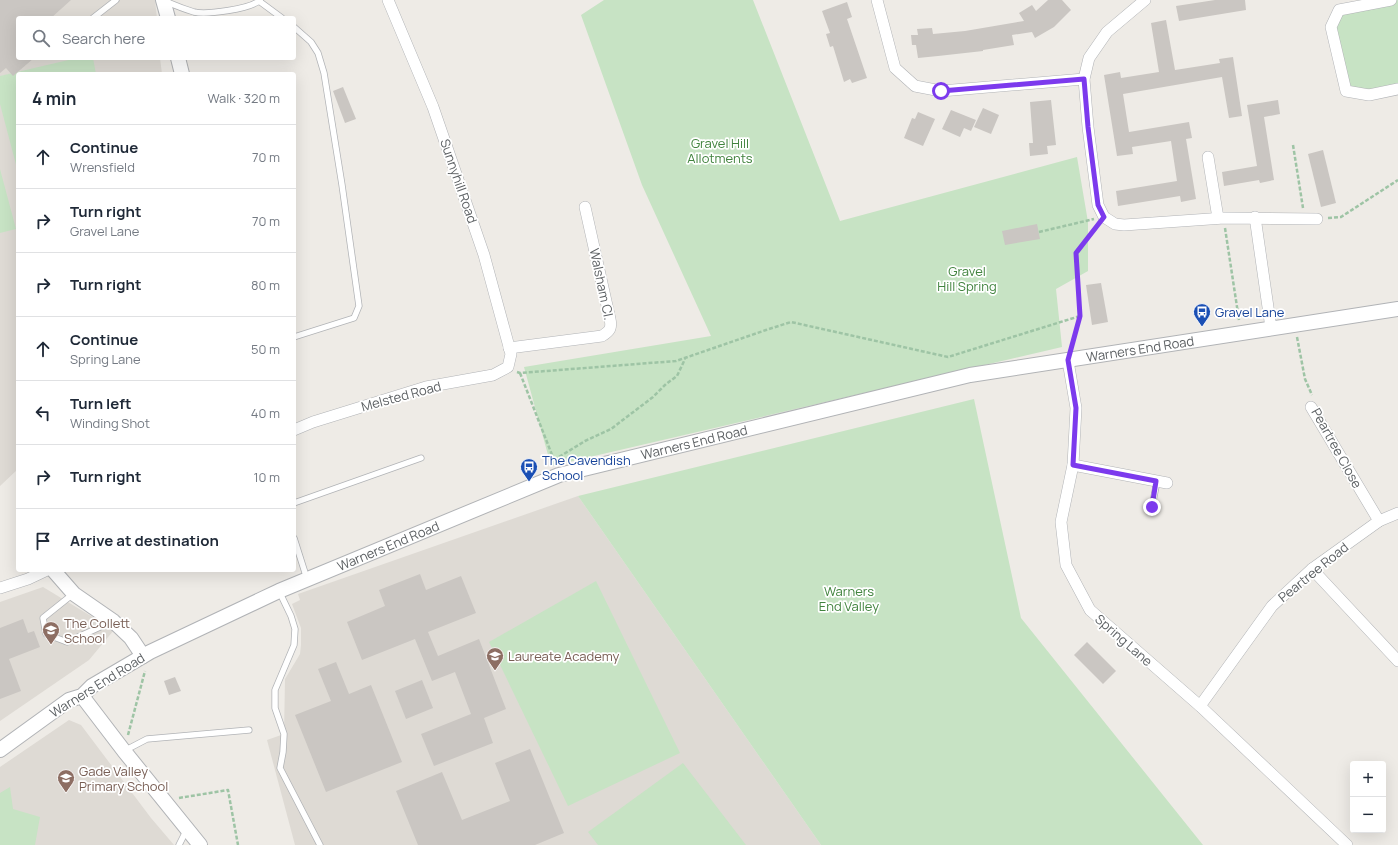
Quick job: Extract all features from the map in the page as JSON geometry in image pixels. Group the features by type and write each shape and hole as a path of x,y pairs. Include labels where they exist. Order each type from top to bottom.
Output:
{"street":[{"path":"163,0 167,16"},
{"name":"Sunnyhill Road","path":"388,0 433,107 484,255 511,354 508,367"},
{"path":"877,0 895,68 915,86 941,91 1084,79"},
{"path":"1145,0 1107,32 1090,58 1084,79 1088,127 1098,205 1104,217 1115,224 1124,225 1221,218 1316,219"},
{"path":"1391,0 1339,10 1331,26 1346,91 1369,95 1398,89"},
{"path":"179,60 182,72"},
{"path":"1208,157 1221,218"},
{"name":"Walsham Cl.","path":"509,348 602,336 609,332 612,326 585,207"},
{"path":"1254,218 1271,328"},
{"name":"Warners End Road","path":"0,750 69,700 82,696 92,686 147,654 279,591 559,476 970,376 1398,309"},
{"name":"Spring Lane","path":"1068,360 1076,408 1073,465 1061,522 1066,564 1090,610 1200,706 1348,845"},
{"name":"Melsted Road","path":"296,429 313,422 426,387 493,376 508,367"},
{"name":"Peartree Close","path":"1311,407 1379,521"},
{"path":"1073,465 1162,482"},
{"name":"Peartree Road","path":"1200,706 1272,606 1312,569 1379,521 1398,513"},
{"path":"1312,569 1398,661"},
{"path":"0,588 28,579 43,572"},
{"path":"55,572 74,594 113,621 147,654"},
{"path":"82,696 124,751 200,845"}],"lane":[{"path":"96,16 116,0"},
{"path":"163,0 195,12 222,11 249,6 259,1 279,16"},
{"path":"296,29 311,42 318,53 324,73 359,306 354,318 296,336"},
{"path":"296,502 421,458"},
{"path":"1152,507 1162,482"},
{"path":"296,544 307,580"},
{"path":"279,591 291,616 295,629 294,645 275,690 275,708 284,734 280,768 320,845"},
{"path":"74,594 43,618 46,634 67,642 113,621"},
{"path":"124,751 147,739 250,730"},
{"path":"179,845 187,828"}],"path":[{"path":"1294,145 1304,219"},
{"path":"1316,219 1341,217 1398,180"},
{"path":"1039,232 1104,217"},
{"path":"1068,360 1080,316 1076,253 1104,217"},
{"path":"1221,218 1241,333"},
{"path":"508,367 520,373 676,361 792,322 948,357 1080,316"},
{"name":"Peartree Close","path":"1295,324 1305,379 1313,398 1311,407"},
{"path":"520,373 554,460 585,441 611,429 653,397 666,384 677,376 686,358"},
{"path":"124,751 147,654"},
{"path":"165,800 228,790 238,845"}],"shaded area":[{"path":"0,0 155,0 157,16 16,16 16,60 160,60 162,72 16,72 16,471 0,486"},
{"name":"Laureate Academy","path":"578,496 821,845 295,845 267,740 284,734 285,679 300,654 301,645 301,628 292,604 300,600 298,594"},
{"name":"The Collett School","path":"43,587 114,630 89,660 0,721 0,602"},
{"name":"Gade Valley Primary School","path":"69,720 81,725 151,818 174,845 0,845 0,767"}],"green space":[{"path":"604,0 753,0 840,221 1077,157 1088,222 1088,271 1056,289 1062,347 551,466 524,367 711,336 642,185 581,15"},
{"path":"1398,0 1398,89 1346,91 1331,27 1339,10"},
{"path":"68,60 93,60 96,72 17,72"},
{"path":"16,72 16,164 0,104 0,76"},
{"path":"0,169 16,229 0,233"},
{"name":"Warners End Valley","path":"974,399 1021,618 1203,845 821,845 578,496"},
{"path":"596,581 680,753 568,806 489,642"},
{"path":"683,763 746,845 598,845 588,832"},
{"path":"10,787 13,809 40,817 35,845 0,845 0,793"}],"building":[{"path":"0,0 71,0 53,16 16,16 16,60 32,60 13,76 6,68 0,73"},
{"path":"1048,0 1062,0 1071,10 1054,27 1035,38 1032,32 1012,35 1014,45 983,51 918,58 916,45 912,45 911,35 918,35 917,29 932,28 933,34 965,31 1024,21 1019,13 1032,5 1036,11"},
{"path":"1215,0 1245,0 1246,10 1179,21 1176,6"},
{"path":"847,2 852,17 847,19 867,78 852,83 850,79 844,82 833,46 830,47 826,34 830,33 822,11"},
{"path":"1166,20 1175,70 1220,63 1219,59 1233,57 1242,116 1229,118 1222,77 1123,94 1129,132 1189,122 1192,138 1186,139 1196,199 1181,202 1180,196 1118,206 1116,191 1177,181 1171,141 1132,147 1133,154 1117,156 1104,75 1120,72 1121,78 1159,72 1151,23"},
{"path":"343,87 356,119 345,123 333,91"},
{"path":"1051,100 1056,145 1047,146 1048,154 1030,156 1029,143 1033,143 1030,102"},
{"path":"1278,100 1280,114 1264,117 1274,180 1260,183 1259,180 1224,186 1222,172 1257,166 1247,105"},
{"path":"983,108 999,115 991,134 974,127"},
{"path":"951,110 976,120 971,131 964,128 960,137 942,129"},
{"path":"918,112 935,119 923,146 904,138 912,118 915,119"},
{"path":"1323,150 1336,203 1321,207 1308,154"},
{"path":"1037,224 1040,239 1005,245 1002,231"},
{"path":"1101,283 1108,322 1092,325 1086,285"},
{"path":"420,574 426,590 461,576 476,613 428,632 438,656 479,639 506,709 484,718 493,743 434,766 421,734 471,714 455,672 432,681 415,639 362,660 347,622 385,606 379,590"},
{"name":"The Collett School","path":"23,619 28,633 34,631 40,647 9,659 21,691 0,699 0,628"},
{"path":"1087,642 1116,671 1103,684 1074,655"},
{"path":"336,662 349,694 371,685 402,762 326,792 295,715 331,701 318,669"},
{"path":"175,677 181,691 169,695 164,681"},
{"path":"422,680 433,708 406,719 395,691"},
{"path":"530,749 564,833 535,845 418,845 396,791 442,772 462,820 510,801 495,763"}],"place":[{"name":"Gravel Lane","path":"1202,327"},
{"name":"The Cavendish School","path":"529,482"},
{"name":"The Collett School","path":"51,645"},
{"name":"Laureate Academy","path":"495,671"},
{"name":"Gade Valley Primary School","path":"66,793"}],"route":[{"path":"941,91 1084,79 1088,127 1098,205 1104,217 1076,253 1080,316 1068,360 1076,408 1073,465 1156,481 1152,507"}],"park label":[{"name":"Gravel Hill Allotments","path":"720,150"},
{"name":"Gravel Hill Spring","path":"967,278"}]}
